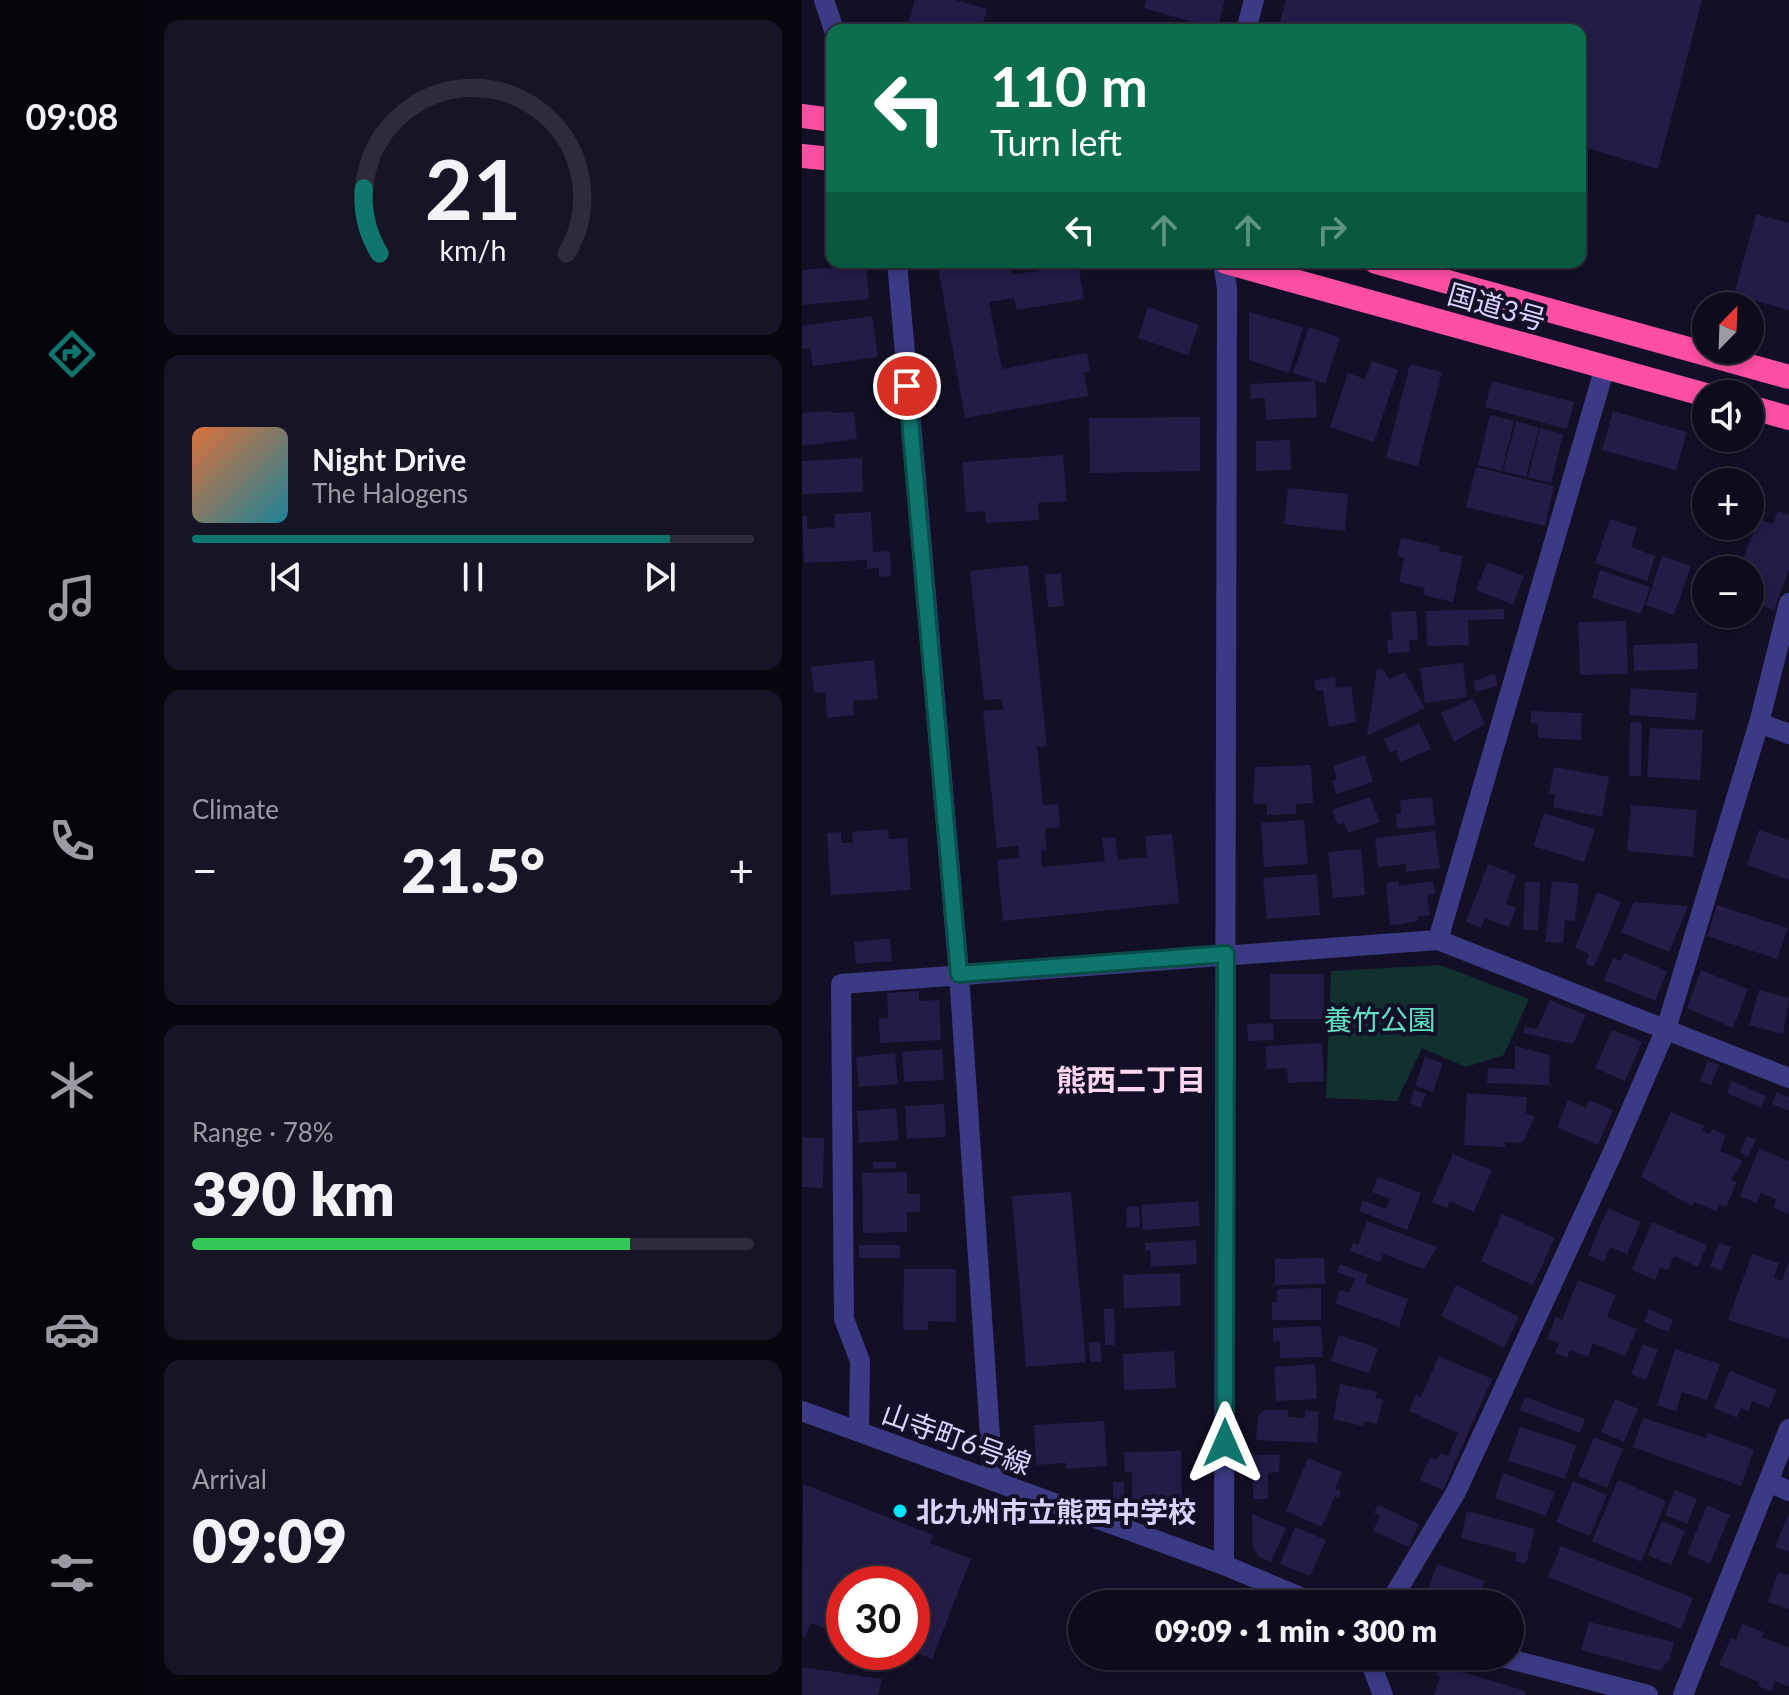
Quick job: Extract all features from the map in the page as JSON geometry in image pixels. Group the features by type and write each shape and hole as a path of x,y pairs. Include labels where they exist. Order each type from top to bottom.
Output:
{"highway":[{"path":"802,116 826,119"},
{"path":"802,156 826,158"},
{"name":"国道3号","path":"1247,268 1692,391"},
{"name":"国道3号","path":"1398,268 1789,377"},
{"path":"1764,411 1789,418"}],"street":[{"path":"824,0 832,24"},
{"path":"1248,24 1254,0"},
{"path":"898,268 959,974 993,1481"},
{"path":"1224,1565 1225,268"},
{"path":"1438,940 1605,367"},
{"path":"1397,1590 1456,1492 1612,1154 1666,1029 1759,723 1789,603"},
{"path":"1759,723 1789,734"},
{"path":"859,1432 860,1361 844,1319 841,984 1438,940 1789,1078"},
{"name":"山寺町6号線","path":"802,1411 1224,1565 1284,1590"},
{"path":"1683,1695 1789,1429"},
{"path":"1768,1482 1789,1491"},
{"path":"1524,1663 1648,1695"},
{"path":"1373,1670 1383,1695"}],"green space":[{"name":"養竹公園","path":"1440,965 1529,999 1504,1055 1466,1067 1422,1048 1397,1101 1326,1098 1331,971"}],"building":[{"path":"915,0 955,0 987,9 983,24 909,24"},
{"path":"1146,0 1225,0 1218,24 1200,24 1144,8"},
{"path":"1286,0 1702,0 1658,169 1586,148 1586,24 1280,24"},
{"path":"1756,214 1789,223 1789,310 1764,303 1764,292 1735,292"},
{"path":"866,268 869,299 802,305 802,270"},
{"path":"938,268 1010,268 1012,275 1054,268 1079,268 1084,299 1017,310 1014,298 989,302 1002,369 1087,353 1090,371 1084,372 1088,396 965,418"},
{"path":"1148,307 1199,325 1188,355 1138,338"},
{"path":"1249,312 1303,327 1289,373 1249,360"},
{"path":"872,316 878,357 813,366 810,348 802,349 802,326"},
{"path":"1309,327 1340,338 1325,384 1293,373"},
{"path":"1372,361 1398,370 1374,442 1330,427 1348,373 1365,379"},
{"path":"1410,364 1442,372 1418,466 1386,458"},
{"path":"1315,381 1317,417 1266,420 1265,398 1251,399 1250,384"},
{"path":"1492,381 1574,402 1567,429 1485,407"},
{"path":"1613,411 1687,432 1676,470 1602,450"},
{"path":"854,412 857,439 802,446 802,413"},
{"path":"1490,415 1514,421 1502,471 1478,465"},
{"path":"1200,417 1200,471 1090,473 1089,418"},
{"path":"1516,421 1539,428 1526,477 1503,471"},
{"path":"1540,428 1563,434 1551,483 1528,477"},
{"path":"1290,440 1291,470 1256,471 1256,441"},
{"path":"1063,455 1067,501 1038,503 1039,520 986,523 985,511 966,513 962,462"},
{"path":"862,458 863,492 802,494 802,461"},
{"path":"1476,467 1554,486 1545,526 1466,507"},
{"path":"1288,488 1348,494 1345,531 1284,524"},
{"path":"1778,511 1789,515 1789,569 1774,610 1764,607 1764,556 1744,556 1750,540 1764,540 1764,521 1773,524"},
{"path":"871,512 873,552 890,551 891,576 879,577 879,568 867,569 867,560 804,563 802,516 807,516 807,529 835,527 834,514"},
{"path":"1610,519 1637,528 1631,547 1655,556 1647,581 1595,563"},
{"path":"1401,538 1440,546 1439,551 1463,556 1453,602 1423,595 1425,588 1399,582 1404,558 1397,556"},
{"path":"1662,556 1691,566 1674,615 1646,605"},
{"path":"1487,562 1524,576 1513,605 1476,590"},
{"path":"1028,565 1047,746 1037,747 1043,805 1058,804 1060,827 1045,829 1047,850 1041,851 1042,867 1105,861 1102,838 1115,837 1118,860 1147,857 1145,836 1172,834 1179,903 1003,921 997,860 1019,858 1018,846 997,848 983,711 1003,709 1002,699 984,700 970,571"},
{"path":"1600,570 1650,587 1641,614 1592,598"},
{"path":"1061,573 1064,606 1048,607 1045,575"},
{"path":"1504,609 1504,619 1468,620 1469,645 1427,646 1426,611"},
{"path":"1416,611 1418,640 1409,640 1410,652 1388,653 1387,640 1393,640 1391,612"},
{"path":"1626,621 1628,674 1580,675 1578,622"},
{"path":"1697,643 1698,669 1634,671 1633,645"},
{"path":"874,660 878,699 853,701 854,715 827,718 825,692 814,693 811,667"},
{"path":"1463,663 1467,697 1425,703 1420,668"},
{"path":"1377,669 1384,670 1389,679 1405,672 1425,708 1367,736"},
{"path":"1495,674 1498,686 1476,692 1473,681"},
{"path":"1335,677 1336,688 1351,686 1356,722 1329,727 1323,690 1316,691 1314,680"},
{"path":"1631,688 1697,693 1695,720 1629,715"},
{"path":"1473,698 1485,724 1454,742 1441,713"},
{"path":"1531,711 1582,713 1581,740 1538,738 1538,724 1531,723"},
{"path":"1630,722 1642,723 1641,776 1629,776"},
{"path":"1419,723 1431,749 1400,762 1396,750 1390,753 1384,739"},
{"path":"1650,728 1703,730 1700,780 1647,777"},
{"path":"1365,755 1373,782 1336,794 1332,781 1337,779 1333,766"},
{"path":"1311,765 1313,803 1296,804 1296,814 1267,815 1267,804 1253,804 1255,767"},
{"path":"1554,767 1609,777 1602,817 1553,807 1555,794 1549,794"},
{"path":"1370,797 1380,822 1348,833 1344,822 1338,825 1332,810"},
{"path":"1432,797 1435,825 1397,829 1396,814 1401,813 1400,800"},
{"path":"1631,805 1697,810 1693,857 1627,851"},
{"path":"1544,813 1595,829 1584,862 1533,846"},
{"path":"1304,820 1308,864 1264,867 1261,823"},
{"path":"888,829 889,839 907,838 911,890 831,895 827,833 841,832 841,843 853,843 852,832"},
{"path":"1759,830 1789,840 1789,880 1747,865"},
{"path":"1435,831 1440,868 1406,872 1406,864 1378,867 1375,838"},
{"path":"1361,849 1365,895 1333,898 1328,852"},
{"path":"1488,864 1516,875 1506,904 1516,908 1509,927 1485,918 1481,928 1466,922"},
{"path":"1317,874 1320,915 1267,919 1263,878"},
{"path":"1398,881 1399,886 1433,881 1435,894 1427,896 1430,915 1417,917 1418,921 1390,926 1386,883"},
{"path":"1552,881 1579,884 1575,921 1565,920 1563,943 1545,942"},
{"path":"1525,882 1540,882 1538,930 1523,930"},
{"path":"1597,892 1621,902 1594,967 1586,963 1589,954 1575,948"},
{"path":"1634,902 1688,906 1669,952 1621,932"},
{"path":"1717,905 1788,928 1777,959 1707,936"},
{"path":"890,938 892,961 856,964 854,942"},
{"path":"1624,953 1667,971 1655,1001 1604,980 1613,958 1620,961"},
{"path":"1701,970 1748,989 1733,1028 1687,1008"},
{"path":"1270,974 1324,974 1324,1019 1270,1019"},
{"path":"1759,990 1789,998 1783,1034 1749,1025"},
{"path":"919,991 919,1001 939,1000 941,1040 880,1043 879,1019 888,1018 887,993"},
{"path":"1550,1000 1586,1015 1573,1044 1523,1033 1525,1027 1537,1029"},
{"path":"1273,1023 1274,1040 1248,1041 1247,1024"},
{"path":"1612,1030 1642,1042 1625,1081 1595,1068"},
{"path":"1322,1043 1324,1081 1288,1083 1287,1068 1267,1069 1265,1046"},
{"path":"1515,1046 1550,1055 1549,1085 1487,1083 1488,1068 1515,1069"},
{"path":"942,1049 944,1080 904,1082 902,1052"},
{"path":"895,1053 898,1084 859,1087 856,1057"},
{"path":"1425,1057 1443,1063 1433,1092 1415,1086"},
{"path":"1708,1061 1719,1065 1711,1085 1700,1081"},
{"path":"1732,1081 1766,1096 1761,1108 1727,1093"},
{"path":"1414,1090 1426,1094 1421,1108 1410,1103"},
{"path":"1777,1092 1789,1097 1789,1111 1772,1104"},
{"path":"1467,1093 1527,1097 1526,1113 1535,1117 1522,1143 1505,1142 1505,1147 1464,1145"},
{"path":"1568,1100 1586,1108 1589,1100 1613,1110 1598,1145 1557,1127"},
{"path":"944,1104 946,1137 907,1139 905,1106"},
{"path":"896,1108 899,1140 859,1143 857,1111"},
{"path":"1671,1112 1704,1126 1702,1131 1710,1134 1712,1129 1726,1135 1720,1151 1743,1161 1731,1180 1737,1182 1726,1207 1719,1204 1716,1211 1694,1202 1692,1206 1641,1177"},
{"path":"1747,1136 1756,1140 1748,1157 1740,1153"},
{"path":"802,1137 824,1138 823,1188 802,1187"},
{"path":"1759,1148 1789,1161 1789,1214 1773,1208 1776,1199 1761,1193 1756,1203 1740,1196"},
{"path":"1453,1154 1492,1170 1474,1212 1450,1201 1447,1208 1432,1202"},
{"path":"873,1162 896,1162 896,1168 873,1169"},
{"path":"907,1172 907,1194 920,1194 920,1212 907,1212 907,1232 863,1233 862,1173"},
{"path":"1378,1177 1421,1193 1407,1230 1359,1211 1363,1200 1386,1209 1390,1199 1372,1192"},
{"path":"1071,1192 1086,1362 1026,1367 1012,1196"},
{"path":"1198,1201 1200,1226 1143,1230 1141,1205"},
{"path":"1139,1206 1140,1227 1127,1228 1126,1207"},
{"path":"1608,1208 1641,1222 1627,1254 1610,1247 1604,1262 1588,1255"},
{"path":"1502,1214 1555,1238 1533,1285 1481,1261"},
{"path":"1367,1221 1437,1247 1424,1269 1383,1254 1380,1262 1350,1251 1353,1243 1358,1245"},
{"path":"1652,1222 1707,1245 1698,1267 1674,1256 1668,1270 1660,1267 1655,1280 1632,1270"},
{"path":"1196,1240 1197,1264 1151,1267 1150,1250 1145,1251 1145,1243"},
{"path":"1719,1243 1731,1247 1722,1271 1710,1266"},
{"path":"859,1245 900,1245 900,1258 859,1258"},
{"path":"1752,1254 1779,1263 1774,1278 1782,1281 1789,1261 1789,1339 1728,1320"},
{"path":"1324,1258 1325,1284 1275,1285 1275,1259"},
{"path":"1340,1264 1368,1275 1365,1283 1408,1299 1399,1327 1335,1303 1340,1290 1349,1293 1355,1279 1337,1272"},
{"path":"904,1269 956,1269 956,1322 928,1321 928,1330 903,1330"},
{"path":"1180,1273 1181,1306 1124,1308 1123,1275"},
{"path":"1578,1280 1616,1295 1607,1317 1637,1329 1625,1356 1593,1343 1588,1357 1570,1350 1567,1358 1555,1353 1559,1343 1547,1339 1556,1317 1562,1320"},
{"path":"1456,1285 1519,1317 1504,1348 1441,1316"},
{"path":"1321,1288 1321,1320 1272,1320 1272,1302 1277,1302 1277,1289"},
{"path":"1114,1308 1115,1345 1105,1345 1104,1309"},
{"path":"1649,1309 1673,1320 1668,1332 1644,1322"},
{"path":"1321,1326 1323,1357 1280,1358 1280,1341 1273,1342 1273,1328"},
{"path":"1339,1335 1378,1348 1369,1373 1331,1361"},
{"path":"1089,1342 1100,1342 1102,1362 1090,1362"},
{"path":"1643,1344 1658,1350 1646,1380 1631,1374"},
{"path":"1675,1349 1720,1364 1707,1400 1682,1392 1676,1411 1657,1405"},
{"path":"1174,1351 1176,1388 1124,1390 1123,1354"},
{"path":"1439,1356 1492,1379 1443,1490 1420,1480 1430,1457 1437,1460 1440,1453 1448,1456 1458,1433 1409,1411 1416,1394 1421,1397"},
{"path":"1315,1364 1317,1399 1276,1401 1274,1367"},
{"path":"1730,1371 1777,1390 1769,1408 1752,1401 1748,1411 1741,1408 1737,1418 1714,1408"},
{"path":"1340,1384 1377,1392 1376,1398 1383,1399 1377,1424 1364,1421 1363,1426 1333,1419"},
{"path":"1525,1397 1585,1419 1580,1433 1520,1410"},
{"path":"1615,1399 1638,1409 1624,1442 1601,1432"},
{"path":"1264,1410 1288,1410 1288,1417 1305,1418 1305,1410 1319,1412 1317,1443 1256,1440 1258,1416"},
{"path":"1643,1418 1706,1438 1708,1433 1754,1450 1741,1486 1633,1447"},
{"path":"1104,1421 1107,1466 1066,1469 1066,1463 1036,1465 1034,1425"},
{"path":"1520,1427 1576,1445 1565,1479 1508,1461"},
{"path":"1594,1437 1623,1449 1607,1488 1578,1476"},
{"path":"1181,1451 1182,1498 1132,1499 1132,1472 1125,1472 1124,1452"},
{"path":"1253,1455 1280,1455 1279,1472 1268,1473 1268,1499 1253,1499"},
{"path":"1308,1458 1342,1472 1335,1489 1341,1491 1339,1498 1335,1496 1322,1527 1286,1511"},
{"path":"1503,1473 1555,1492 1546,1516 1495,1498"},
{"path":"1618,1480 1666,1501 1641,1562 1592,1541"},
{"path":"1573,1481 1607,1495 1590,1536 1556,1522"},
{"path":"1113,1482 1124,1482 1124,1499 1113,1499"},
{"path":"803,1484 933,1535 930,1543 971,1559 932,1659 930,1566 826,1566 826,1629 811,1623 805,1638 802,1637"},
{"path":"1675,1490 1697,1499 1687,1524 1665,1515"},
{"path":"1378,1505 1419,1524 1409,1547 1373,1531 1380,1516 1374,1513"},
{"path":"1707,1505 1730,1515 1710,1564 1687,1554"},
{"path":"1467,1511 1535,1529 1526,1564 1515,1561 1517,1553 1461,1538"},
{"path":"1789,1512 1789,1552 1775,1547"},
{"path":"1252,1514 1286,1528 1271,1562 1258,1556 1253,1547"},
{"path":"1662,1521 1685,1531 1671,1565 1648,1555"},
{"path":"1295,1527 1326,1540 1310,1576 1280,1564"},
{"path":"1561,1546 1693,1598 1681,1629 1548,1577"},
{"path":"1437,1564 1485,1581 1482,1588 1488,1590 1428,1590"},
{"path":"1778,1572 1789,1575 1789,1609 1768,1602"},
{"path":"1589,1622 1674,1642 1670,1659 1660,1671 1581,1650"},
{"path":"1742,1624 1764,1632 1762,1637 1789,1648 1789,1687 1775,1681 1771,1691 1758,1686 1759,1682 1719,1665 1731,1638 1736,1640"},
{"path":"802,1667 882,1679 878,1695 802,1695"},
{"path":"1438,1670 1456,1670 1526,1691 1525,1695 1434,1695 1440,1677 1436,1675"}],"place":[{"name":"北九州市立熊西中学校","path":"900,1511"}],"district":[{"name":"熊西二丁目","path":"1131,1079"}],"route":[{"path":"907,386 959,974 1226,954 1225,1443"}]}
